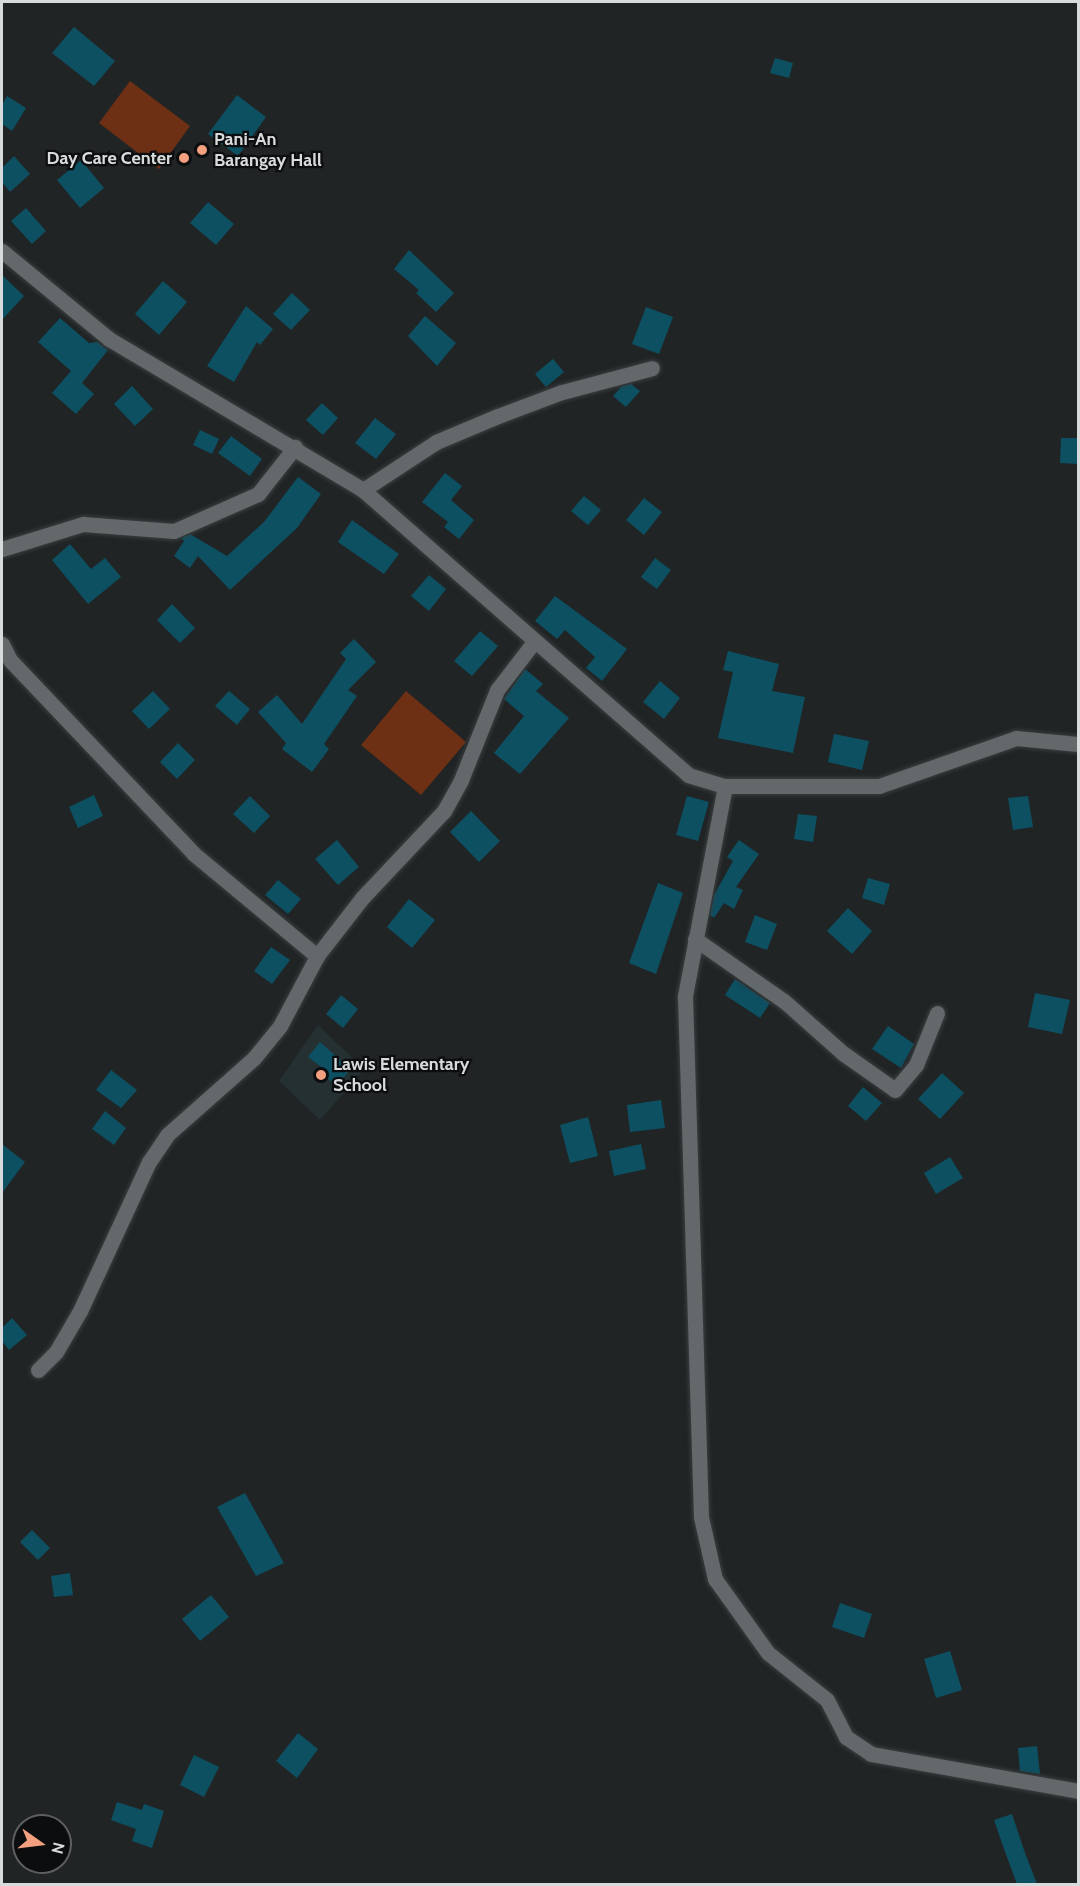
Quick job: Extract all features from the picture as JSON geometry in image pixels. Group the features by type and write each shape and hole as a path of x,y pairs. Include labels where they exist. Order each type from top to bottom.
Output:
{"street":[{"path":"2,251 109,339 363,489 533,643 688,775 724,786 879,786 1016,738 1078,744"},
{"path":"363,489 436,442 488,420 562,392 652,368"},
{"path":"2,549 83,524 174,531 258,494 295,447"},
{"path":"38,1370 56,1352 80,1311 155,1153 167,1135 254,1058 280,1026 317,956 362,898 444,811 461,780 497,690 533,643"},
{"path":"2,644 10,660 194,854 317,956"},
{"path":"724,786 685,996 686,1110 696,1306 700,1517 716,1579 768,1653 827,1700 846,1737 871,1754 1078,1791"},
{"path":"695,939 784,1001 844,1054 895,1090 916,1065 936,1013"}],"shaded area":[{"path":"130,81 190,126 159,169 99,123"},
{"path":"406,691 466,742 421,795 361,745"},
{"name":"Lawis Elementary School","path":"318,1025 364,1069 320,1120 279,1081"}],"building":[{"path":"74,27 115,61 94,86 52,53"},
{"path":"775,58 793,63 789,78 770,73"},
{"path":"237,95 266,117 238,156 208,134"},
{"path":"7,96 26,108 12,131 2,124 2,105"},
{"path":"14,156 30,174 10,192 2,182 2,168"},
{"path":"81,160 104,188 80,208 57,180"},
{"path":"208,202 234,224 216,245 190,223"},
{"path":"26,208 46,231 32,244 11,221"},
{"path":"409,250 454,293 436,312 416,293 419,290 394,269"},
{"path":"2,275 24,296 2,320"},
{"path":"163,281 187,302 159,335 135,314"},
{"path":"292,293 310,310 291,330 273,314"},
{"path":"246,306 273,329 260,345 257,342 234,382 207,366"},
{"path":"646,307 673,317 659,354 632,344"},
{"path":"425,316 456,343 437,366 408,336"},
{"path":"60,318 89,343 97,342 108,350 82,383 94,394 76,414 52,393 71,371 38,342"},
{"path":"553,359 564,372 546,387 535,374"},
{"path":"631,384 640,391 626,407 613,396 622,386"},
{"path":"132,386 153,409 135,426 114,404"},
{"path":"322,403 338,418 323,435 306,420"},
{"path":"375,418 396,434 376,459 355,443"},
{"path":"200,430 219,439 212,454 193,445"},
{"path":"231,436 262,459 250,476 218,453"},
{"path":"1061,438 1078,438 1078,464 1060,463"},
{"path":"445,473 462,486 451,500 474,520 459,539 444,527 448,522 422,502"},
{"path":"298,477 321,494 297,528 230,590 198,556 190,568 174,556 184,541 181,538 190,534 227,556 264,522"},
{"path":"584,496 601,510 588,525 571,511"},
{"path":"644,498 662,512 644,535 626,520"},
{"path":"352,520 399,554 384,574 338,542"},
{"path":"70,544 91,569 105,558 121,577 88,604 52,560"},
{"path":"655,558 671,570 657,589 641,577"},
{"path":"429,575 446,589 429,611 411,596"},
{"path":"555,596 627,649 602,681 586,668 595,657 565,630 557,639 535,621"},
{"path":"172,604 195,628 180,643 157,620"},
{"path":"480,631 498,646 472,676 454,661"},
{"path":"354,639 376,662 348,690 357,696 324,744 329,749 312,772 282,749 286,743 258,712 277,695 302,724 346,659 340,653"},
{"path":"728,651 779,664 772,691 805,697 793,753 718,738 733,672 723,670"},
{"path":"525,669 543,684 536,691 569,718 520,774 494,753 524,716 504,699"},
{"path":"660,681 680,698 664,719 643,702"},
{"path":"153,691 170,709 149,729 132,711"},
{"path":"229,691 250,709 237,725 215,706"},
{"path":"834,734 869,741 862,770 828,762"},
{"path":"178,743 195,760 177,779 160,762"},
{"path":"94,795 103,816 78,828 69,807"},
{"path":"250,796 270,816 254,833 233,814"},
{"path":"687,796 709,802 698,841 676,835"},
{"path":"1028,796 1033,827 1013,830 1008,798"},
{"path":"471,811 500,841 479,862 450,832"},
{"path":"798,814 817,816 813,842 794,839"},
{"path":"337,840 359,867 338,885 315,859"},
{"path":"739,840 759,854 736,887 743,890 734,909 724,903 714,918 710,915 714,895 733,861 727,857"},
{"path":"868,878 890,884 884,905 862,898"},
{"path":"278,880 301,899 288,914 265,895"},
{"path":"658,883 683,893 656,974 629,963"},
{"path":"409,899 435,920 412,948 387,927"},
{"path":"848,908 872,931 852,954 827,931"},
{"path":"755,915 777,924 767,950 745,942"},
{"path":"271,947 290,960 272,984 254,971"},
{"path":"735,979 770,1003 760,1018 725,995"},
{"path":"1035,993 1070,1000 1062,1034 1028,1027"},
{"path":"341,995 358,1009 343,1028 326,1014"},
{"path":"888,1026 914,1044 901,1068 872,1049"},
{"path":"320,1042 350,1069 337,1087 325,1076 328,1072 308,1057"},
{"path":"111,1070 137,1090 121,1108 96,1090"},
{"path":"942,1073 964,1093 940,1119 918,1099"},
{"path":"863,1087 882,1103 866,1121 848,1106"},
{"path":"661,1100 665,1128 630,1132 627,1105"},
{"path":"105,1111 126,1128 114,1145 92,1129"},
{"path":"588,1117 598,1156 570,1163 560,1125"},
{"path":"2,1144 25,1162 2,1193"},
{"path":"641,1144 646,1169 614,1176 609,1151"},
{"path":"950,1157 963,1178 936,1194 924,1173"},
{"path":"12,1318 27,1335 9,1350 2,1341 2,1328"},
{"path":"245,1493 284,1563 256,1576 217,1507"},
{"path":"32,1530 50,1548 38,1560 20,1542"},
{"path":"70,1573 73,1595 54,1597 51,1576"},
{"path":"211,1595 229,1617 200,1641 182,1619"},
{"path":"840,1603 872,1614 864,1638 832,1627"},
{"path":"950,1651 962,1690 936,1698 924,1659"},
{"path":"298,1733 318,1749 297,1778 276,1761"},
{"path":"1037,1746 1040,1774 1020,1771 1018,1748"},
{"path":"194,1755 219,1767 204,1797 180,1785"},
{"path":"117,1802 142,1810 144,1804 164,1811 152,1848 132,1841 136,1829 111,1820"},
{"path":"1012,1814 1037,1884 1017,1884 1004,1849 994,1820"}],"place":[{"name":"Pani-An Barangay Hall","path":"202,150"},
{"name":"Day Care Center","path":"184,158"},
{"name":"Lawis Elementary School","path":"321,1075"}]}
